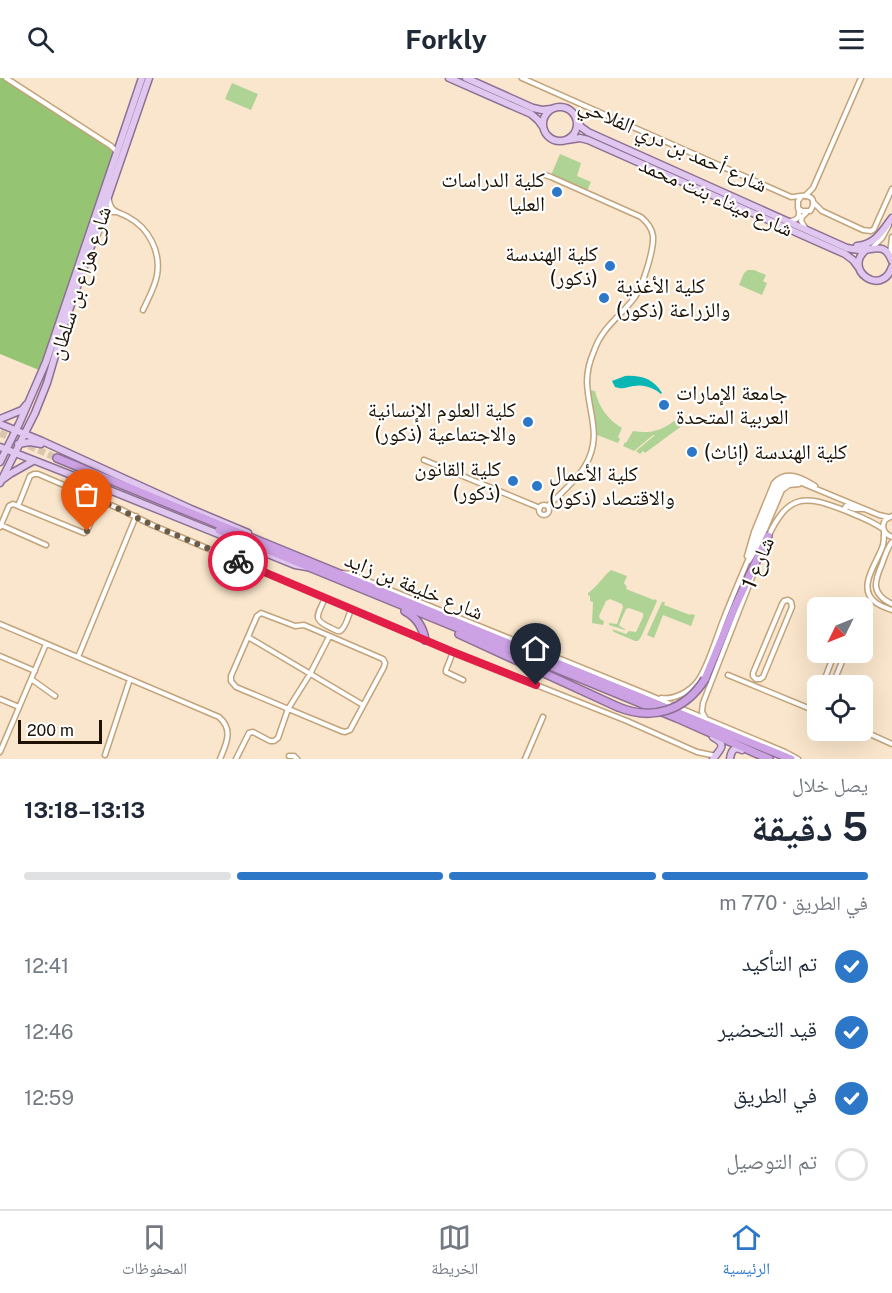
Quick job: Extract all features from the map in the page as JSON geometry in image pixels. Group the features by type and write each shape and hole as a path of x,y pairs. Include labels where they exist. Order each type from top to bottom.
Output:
{"highway":[{"name":"شارع خليفة بن زايد","path":"769,759 307,567 57,459 791,759"},
{"path":"431,618 441,627 618,707 638,713 652,714 669,710 680,705 697,690 768,536"},
{"path":"383,598 386,602 412,615 421,626 425,640"}],"main road":[{"name":"شارع هزاع بن سلطان","path":"38,384 142,78"},
{"name":"شارع هزاع بن سلطان","path":"20,433 30,422 43,393 149,78"},
{"path":"449,78 531,114 551,139 567,140 576,132 577,120 574,113 567,108 559,106 542,110 533,108 466,78"},
{"path":"543,127 545,115 551,109"},
{"name":"شارع ميثاء بنت محمد","path":"577,120 588,132 806,230 855,250 881,248 891,258"},
{"name":"شارع ميثاء بنت محمد","path":"567,140 580,138 598,144 845,254 853,260 866,278 874,281 883,279"},
{"path":"840,244 858,246 873,241 892,218"},
{"path":"859,268 861,255 871,248"},
{"path":"883,279 892,267"},
{"path":"883,279 892,278"},
{"path":"0,419 24,408 38,384"},
{"path":"0,462 20,433 35,398 38,384"},
{"path":"42,441 34,432 32,425 44,398 43,393"},
{"path":"0,424 250,534 258,541"},
{"path":"0,424 7,430 11,447 0,482"},
{"path":"0,442 22,451 32,460 295,565 307,567"},
{"path":"11,447 36,442 86,462"},
{"path":"0,474 11,447"},
{"path":"0,482 32,460"},
{"path":"698,728 720,741 722,747 714,757"},
{"path":"714,757 725,755 729,759 735,748 760,755"}],"street":[{"path":"6,78 111,146 116,150 117,156"},
{"name":"شارع أحمد بن دري الفلاحي","path":"522,78 791,197 803,196"},
{"path":"806,230 801,219 813,208 813,188 861,79 855,78"},
{"path":"111,146 122,141"},
{"path":"540,508 544,505 548,506 579,474 592,451 594,425 587,380 589,365 601,334 631,301 641,285 653,235 650,227 641,218 545,175"},
{"path":"787,221 798,218 800,213 798,201 813,188"},
{"path":"803,196 810,197 822,211 863,230 871,231 892,189"},
{"path":"108,196 110,206 116,212 142,227 149,235 155,251 158,266 156,278 143,310"},
{"name":"شارع أحمد بن دري الفلاحي","path":"791,197 798,207"},
{"path":"798,207 802,211 822,211"},
{"path":"93,240 98,235 105,215 116,212"},
{"path":"871,248 882,238 892,218"},
{"path":"891,258 892,237"},
{"path":"424,460 540,508 541,513 545,515 549,511 548,506"},
{"path":"18,506 29,478 35,474 453,652 714,757"},
{"path":"746,566 753,532 774,483 785,475 793,476 819,488"},
{"name":"شارع 1","path":"701,681 755,538 779,482 787,478 794,478 819,488 825,493"},
{"name":"شارع 1","path":"750,554 782,485 788,481 794,480 882,516 890,516"},
{"path":"746,566 756,550 784,488 792,483 798,483 825,493"},
{"path":"46,545 0,526 10,505 13,504 83,534 87,531 100,500"},
{"name":"شارع 1","path":"706,719 702,709 704,699 768,536 786,508 797,502 821,501 873,523 892,539"},
{"path":"846,511 847,506 864,509"},
{"path":"78,657 135,516"},
{"path":"890,516 884,521 883,545 867,587 873,600 892,610"},
{"path":"892,539 875,582 879,595 892,604"},
{"path":"339,573 348,573 649,695 798,759"},
{"path":"325,598 318,616 321,624 340,631 351,609"},
{"path":"754,686 756,679 753,673 767,639 783,602 789,601 792,607 763,677 756,679"},
{"path":"263,613 295,626 304,625 329,637 382,658 384,661 384,667 352,729 345,732 288,710 232,684 231,676 257,616 263,613"},
{"path":"0,624 215,715 223,720 228,728 228,738 220,759"},
{"path":"248,637 363,705"},
{"path":"236,759 249,733 270,741 277,739 288,710 329,637"},
{"path":"767,639 777,643"},
{"path":"0,752 46,644"},
{"path":"453,652 446,671 463,680"},
{"path":"0,656 35,671"},
{"path":"837,675 841,663"},
{"path":"826,675 830,665 839,669"},
{"path":"728,675 807,707"},
{"path":"31,679 55,696"},
{"path":"105,755 130,679"},
{"path":"649,695 664,699 670,698 684,693 701,681"},
{"path":"701,681 692,693 692,697 696,701 704,699"},
{"path":"0,699 19,707"},
{"path":"525,759 543,717"},
{"path":"873,735 892,744"},
{"path":"288,756 294,756 297,759"}],"green space":[{"path":"0,78 114,150 39,370 0,354"},
{"path":"232,83 258,94 251,110 225,99"},
{"path":"560,154 581,163 577,176 591,182 587,191 551,175"},
{"path":"748,270 766,275 763,281 767,283 762,295 739,285 744,273"},
{"path":"590,390 595,391 608,417 622,428 618,443 597,435"},
{"path":"674,421 683,425 645,453 643,451 640,454 636,451 655,435 634,451 623,446 633,431 655,431"},
{"path":"611,570 627,576 624,583 626,589 657,601 638,641 614,632 612,629 626,634 629,631 636,632 643,613 626,609 619,625 625,630 609,625 609,623 617,624 623,607 622,604 610,599 606,601 599,616 604,621 603,625 592,623 593,602 590,601 588,593"},
{"path":"662,602 665,602 664,605 695,615 691,626 663,615 654,638 647,635"}],"water":[{"path":"625,376 647,379 655,384 662,393 641,386 615,387 612,381"}],"tunnel":[{"path":"0,433 57,458"}],"way so far":[{"path":"87,531 100,500 152,525 238,561"}],"place":[{"name":"كلية الدراسات العليا","path":"557,192"},
{"name":"كلية الهندسة (ذكور)","path":"610,266"},
{"name":"كلية الأغذية والزراعة (ذكور)","path":"604,298"},
{"name":"جامعة الإمارات العربية المتحدة","path":"664,405"},
{"name":"كلية العلوم الإنسانية والاجتماعية (ذكور)","path":"528,422"},
{"name":"كلية الهندسة (إناث)","path":"692,452"},
{"name":"كلية القانون (ذكور)","path":"513,481"},
{"name":"كلية الأعمال والاقتصاد (ذكور)","path":"537,486"}],"route":[{"path":"238,561 536,685"}]}
